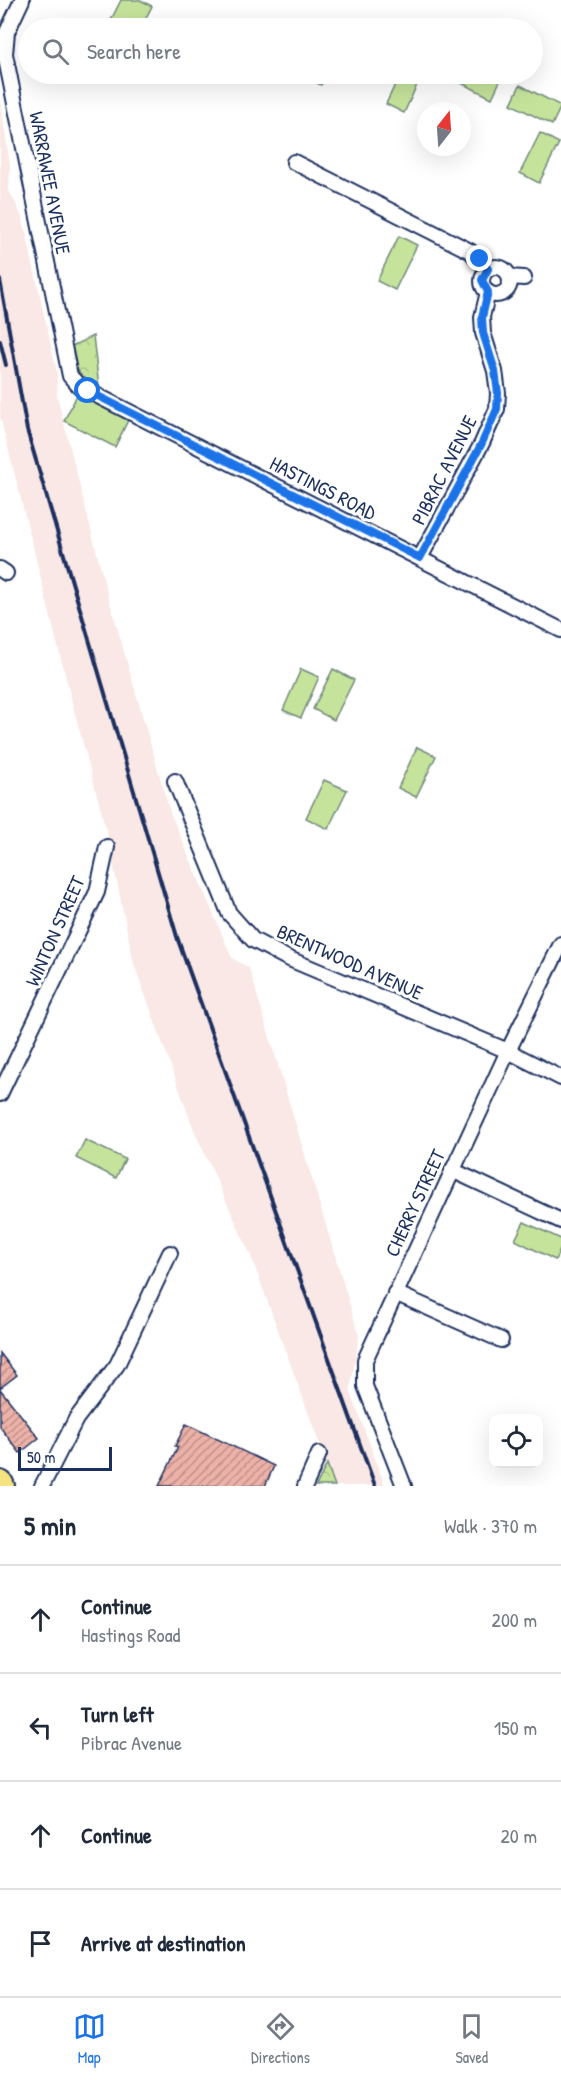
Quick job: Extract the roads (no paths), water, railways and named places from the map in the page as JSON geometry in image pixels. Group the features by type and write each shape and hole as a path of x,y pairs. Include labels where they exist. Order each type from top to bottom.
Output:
{"street":[{"name":"WARRAWEE AVENUE","path":"22,0 7,32 5,54 70,376"},
{"path":"294,162 470,251 488,269"},
{"path":"502,268 509,277 507,288 502,293 488,292 482,280 488,269 502,268"},
{"path":"509,277 524,278"},
{"name":"PIBRAC AVENUE","path":"420,558 482,443 497,409 498,393 495,371 483,333 482,317 488,292"},
{"name":"HASTINGS ROAD","path":"70,376 78,385 94,394 561,630"},
{"name":"BRENTWOOD AVENUE","path":"175,781 229,914 253,939 287,958 508,1052 561,1078"},
{"name":"WINTON STREET","path":"0,1094 97,892 107,847"},
{"name":"CHERRY STREET","path":"404,1486 365,1386 365,1360 452,1170 561,944"},
{"path":"452,1170 561,1221"},
{"path":"42,1486 76,1419 117,1365 170,1253"},
{"path":"395,1293 501,1340"},
{"path":"305,1486 319,1454"}],"railway":[{"path":"0,280 27,430 178,940 375,1486"},
{"path":"0,341 6,365"}]}
